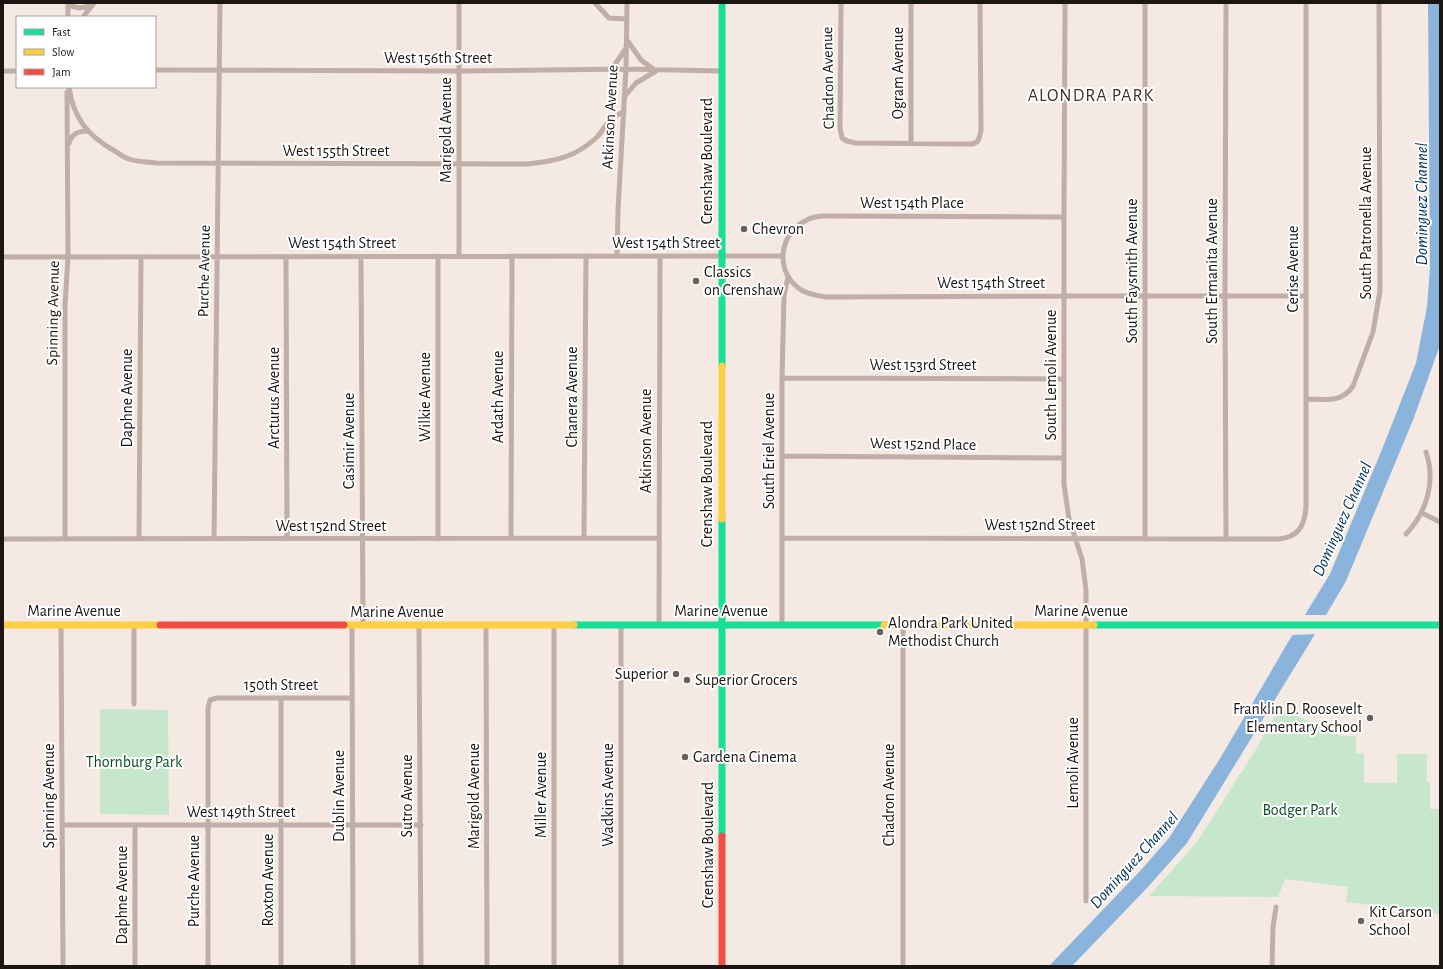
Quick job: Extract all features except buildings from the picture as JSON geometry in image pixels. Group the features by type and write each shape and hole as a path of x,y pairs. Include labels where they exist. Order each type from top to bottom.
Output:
{"main road":[{"name":"Crenshaw Boulevard","path":"722,3 722,966"},
{"name":"Marine Avenue","path":"3,625 1440,625"}],"street":[{"path":"69,3 72,6 79,8 93,5"},
{"path":"68,16 69,3"},
{"name":"Purche Avenue","path":"214,539 220,3"},
{"name":"Marigold Avenue","path":"459,3 459,256"},
{"path":"595,3 609,18 627,19"},
{"name":"Atkinson Avenue","path":"617,256 618,210 625,96 627,3"},
{"name":"Chadron Avenue","path":"841,3 840,128 842,138 855,143 911,143"},
{"name":"Ogram Avenue","path":"911,3 911,143"},
{"path":"911,143 973,144 978,141 981,130 980,3"},
{"name":"South Lemoli Avenue","path":"1065,3 1065,496 1074,539 1082,559 1085,579 1086,625"},
{"name":"South Faysmith Avenue","path":"1145,3 1145,538"},
{"name":"South Ermanita Avenue","path":"1226,3 1226,539"},
{"name":"Cerise Avenue","path":"1296,533 1303,524 1306,508 1306,3"},
{"name":"South Patronella Avenue","path":"1306,399 1334,399 1341,398 1348,393 1356,378 1373,332 1378,308 1380,291 1379,3"},
{"path":"84,16 93,5"},
{"path":"625,96 636,83 656,71 641,60 627,39"},
{"path":"608,69 614,66 626,47"},
{"name":"West 156th Street","path":"156,70 459,71 626,69 656,71 721,71"},
{"path":"3,71 16,71"},
{"name":"West 155th Street","path":"68,88 76,113 88,130 103,144 129,159 156,163 528,164 559,160 571,156 598,136 611,118 624,112"},
{"name":"Spinning Avenue","path":"65,539 65,306 68,257 68,88"},
{"path":"67,147 71,137 78,131 88,130"},
{"name":"West 154th Place","path":"782,256 786,240 793,230 804,221 813,217 1064,217"},
{"name":"Arcturus Avenue","path":"286,256 287,539"},
{"name":"Casimir Avenue","path":"361,256 362,626"},
{"name":"Wilkie Avenue","path":"438,256 438,538"},
{"name":"Ardath Avenue","path":"511,538 512,256"},
{"name":"Chanera Avenue","path":"584,538 586,256"},
{"name":"Atkinson Avenue","path":"659,625 660,256"},
{"path":"782,256 784,268 788,277"},
{"name":"West 154th Street","path":"3,257 782,256"},
{"name":"Daphne Avenue","path":"139,539 141,257"},
{"name":"West 154th Street","path":"788,277 796,286 804,291 814,296 827,297 1306,296"},
{"name":"South Eriel Avenue","path":"782,625 782,378 784,296 788,277"},
{"name":"West 153rd Street","path":"782,378 1064,379"},
{"path":"1406,534 1415,525 1422,513 1429,492 1431,474 1426,452"},
{"name":"West 152nd Place","path":"782,456 1064,458"},
{"path":"1422,513 1440,522"},
{"name":"West 152nd Street","path":"782,538 1279,539 1291,537 1296,533"},
{"name":"West 152nd Street","path":"3,539 659,538"},
{"name":"Miller Avenue","path":"554,625 554,966"},
{"name":"Wadkins Avenue","path":"621,625 621,966"},
{"name":"Chadron Avenue","path":"903,625 903,966"},
{"name":"Lemoli Avenue","path":"1086,625 1086,901"},
{"name":"Spinning Avenue","path":"61,626 63,966"},
{"path":"134,626 134,704"},
{"name":"Dublin Avenue","path":"352,626 353,966"},
{"name":"Sutro Avenue","path":"419,626 421,966"},
{"name":"Marigold Avenue","path":"486,626 487,966"},
{"name":"150th Street","path":"210,700 217,698 352,698"},
{"name":"Roxton Avenue","path":"281,698 281,966"},
{"name":"Purche Avenue","path":"208,966 207,825 208,708 210,700"},
{"name":"West 149th Street","path":"62,825 421,825"},
{"name":"Daphne Avenue","path":"135,825 135,966"},
{"path":"1272,966 1273,927 1276,907"}],"green space":[{"name":"Bodger Park","path":"1279,708 1341,736 1356,736 1356,753 1364,754 1364,783 1397,783 1397,754 1427,754 1427,782 1430,783 1430,809 1440,809 1440,914 1346,902 1348,887 1285,879 1278,897 1149,896 1197,842 1255,751"},
{"name":"Thornburg Park","path":"100,709 168,710 169,815 100,814"}],"water":[{"path":"1428,3 1440,3 1440,345 1413,420 1346,581 1187,843 1147,888 1072,966 1049,966 1141,870 1169,838 1221,757 1330,574 1383,447 1416,363 1427,307 1430,267"}],"pier":[{"path":"1303,615 1329,615 1317,634 1291,635"}],"traffic: fast":[{"path":"722,3 722,366"},
{"path":"722,519 722,836"},
{"path":"574,625 884,625"},
{"path":"1094,625 1440,625"}],"traffic: slow":[{"path":"722,366 722,519"},
{"path":"3,625 160,625"},
{"path":"344,625 574,625"},
{"path":"884,625 1094,625"}],"traffic: jam":[{"path":"160,625 344,625"},
{"path":"722,836 722,966"}],"place":[{"name":"Chevron","path":"744,229"},
{"name":"Classics on Crenshaw","path":"696,281"},
{"name":"Alondra Park United Methodist Church","path":"880,632"},
{"name":"Superior","path":"676,674"},
{"name":"Superior Grocers","path":"687,680"},
{"name":"Franklin D. Roosevelt Elementary School","path":"1370,718"},
{"name":"Gardena Cinema","path":"685,757"},
{"name":"Kit Carson School","path":"1361,921"}],"district":[{"name":"ALONDRA PARK","path":"1091,96"}],"water label":[{"name":"Dominguez Channel","path":"1421,204"},
{"name":"Dominguez Channel","path":"1342,519"},
{"name":"Dominguez Channel","path":"1134,860"}]}
